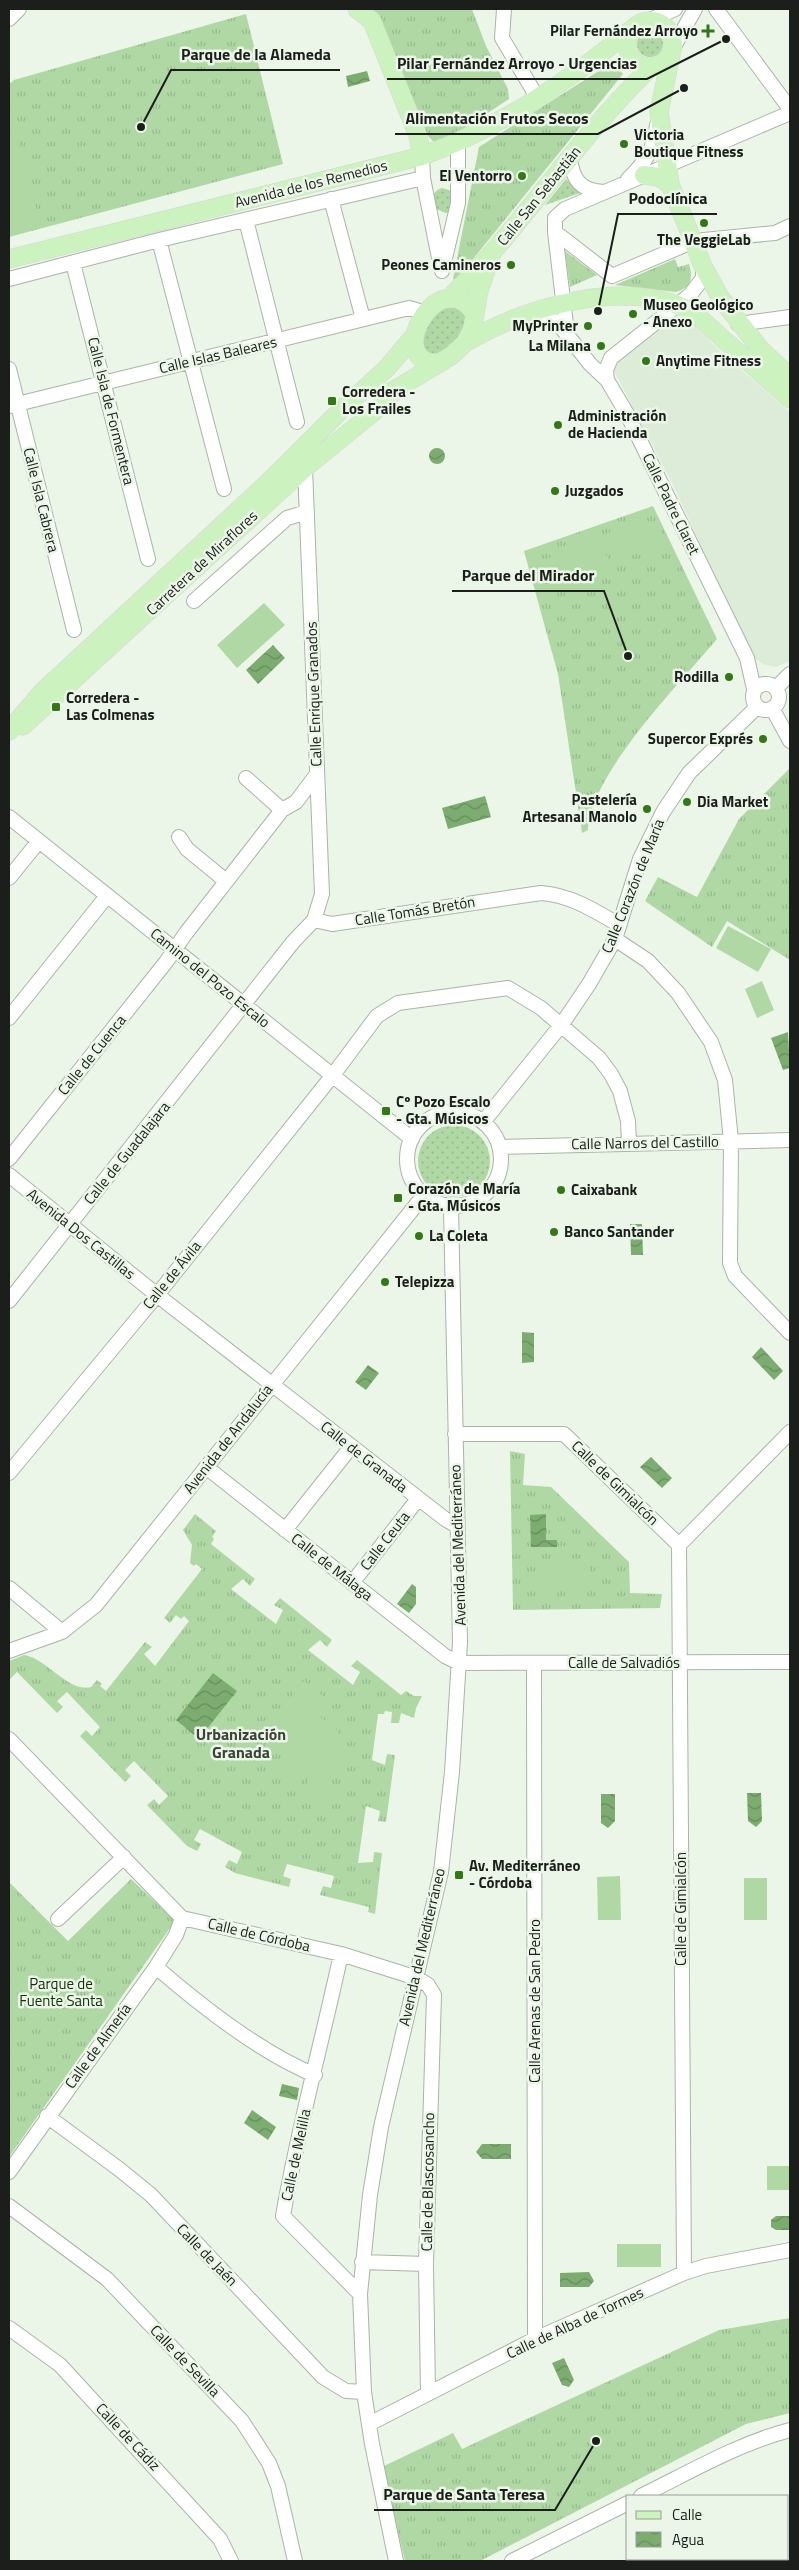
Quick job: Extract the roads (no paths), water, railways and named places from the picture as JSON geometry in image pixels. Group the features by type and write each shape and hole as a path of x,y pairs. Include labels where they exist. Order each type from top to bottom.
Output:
{"main road":[{"path":"357,9 372,21 418,136 422,156"},
{"path":"659,109 672,52 670,32 665,26 650,20 633,28 626,42 632,59 641,66 650,68 662,64 672,52"},
{"name":"Avenida de los Remedios","path":"9,259 422,156 458,144 489,128 593,61 633,28"},
{"name":"Avenida de los Remedios","path":"593,61 610,56 632,59"},
{"name":"Calle San Sebastián","path":"624,94 632,59"},
{"path":"650,68 657,85 670,184 703,266 738,324 760,349 790,377"},
{"name":"Calle San Sebastián","path":"448,299 492,253 624,94 650,68"},
{"path":"644,175 658,176 670,184"},
{"name":"Calle San Sebastián","path":"474,313 492,253"},
{"path":"465,343 472,330 474,313 468,304 459,299 448,299 438,303 426,313 414,336 419,356 424,361 439,362 451,356 465,343 489,328 523,314 563,302 635,297 679,305 693,312 790,399"},
{"name":"Carretera de Miraflores","path":"9,715 42,692 275,476 340,411 387,368 414,336"},
{"name":"Carretera de Miraflores","path":"275,476 354,413 439,362"},
{"name":"Carretera de Miraflores","path":"9,733 31,722 305,468 381,406 395,390"},
{"name":"Carretera de Miraflores","path":"9,733 42,692"}],"street":[{"path":"9,20 19,9"},
{"path":"504,9 502,38 537,97"},
{"path":"650,20 675,9"},
{"path":"672,52 695,9"},
{"path":"716,9 790,111 565,209 555,218 555,232 612,276 694,241 775,232 790,234"},
{"path":"622,185 645,163 654,143 659,109"},
{"path":"422,156 423,178 442,271 456,216 458,144"},
{"path":"570,158 571,171 583,188 605,192"},
{"name":"Avenida de los Remedios","path":"9,279 159,240 423,178"},
{"path":"331,199 363,319"},
{"path":"431,219 437,224 444,224 456,216"},
{"path":"246,220 297,422"},
{"path":"775,232 790,226"},
{"name":"Calle Padre Claret","path":"555,232 567,333"},
{"path":"159,240 224,489"},
{"name":"Calle Isla de Formentera","path":"73,263 148,559"},
{"path":"591,365 611,358 679,305 698,287 703,278 703,266"},
{"name":"Calle Islas Baleares","path":"13,405 409,308 426,313"},
{"name":"Calle Padre Claret","path":"523,314 541,316 557,322 591,365 607,380 636,431 747,658 754,689"},
{"path":"738,324 790,317"},
{"path":"607,380 606,370 611,358"},
{"name":"Calle Isla Cabrera","path":"9,369 13,405 74,630"},
{"name":"Calle Enrique Granados","path":"305,468 322,894 314,920"},
{"path":"194,601 287,518 307,512"},
{"name":"Calle Padre Claret","path":"747,658 774,686"},
{"path":"774,686 779,699 772,708 767,710 757,708 753,702 754,689 763,684 774,686 790,674"},
{"name":"Calle Corazón de María","path":"483,1122 562,1024 589,984 615,939 640,859 662,812 689,773 757,708"},
{"path":"772,708 790,741"},
{"path":"246,778 282,810 296,802 317,774"},
{"path":"296,802 318,812"},
{"name":"Calle de Cuenca","path":"9,1159 282,810"},
{"name":"Camino del Pozo Escalo","path":"9,817 412,1138"},
{"path":"179,837 187,849 226,881"},
{"path":"9,878 39,841"},
{"name":"Calle Tomás Bretón","path":"314,920 332,924 541,893 569,898 619,925"},
{"path":"9,1018 108,896"},
{"path":"245,1005 293,942 314,920"},
{"path":"615,939 648,962 678,992 711,1042 725,1080 731,1141 730,1263 735,1276 790,1333"},
{"name":"Calle de Ávila","path":"9,1473 156,1295 333,1075 378,1016 398,1003 508,988 541,1008 562,1024 599,1058 611,1074 620,1091 628,1120 629,1142"},
{"name":"Calle de Guadalajara","path":"9,1301 245,1005"},
{"path":"448,1112 467,1114 483,1122 496,1138 500,1148 501,1163 498,1178 489,1192 468,1205 451,1207 436,1203 424,1195 413,1182 408,1165 409,1147 412,1138 423,1124 448,1112"},
{"name":"Calle Narros del Castillo","path":"500,1148 629,1142 790,1140"},
{"name":"Avenida Dos Castillas","path":"9,1175 156,1295 272,1385"},
{"name":"Avenida de Andalucía","path":"9,1652 62,1632 96,1605 424,1195"},
{"name":"Avenida del Mediterráneo","path":"396,2561 364,2392 360,2294 362,2262 381,2127 441,1872 452,1772 459,1663 451,1207"},
{"name":"Calle de Granada","path":"272,1385 418,1499 457,1526"},
{"path":"679,1545 790,1432"},
{"name":"Calle de Gimialcón","path":"455,1434 564,1434 679,1545 684,2273"},
{"path":"285,1530 351,1447"},
{"name":"Calle de Málaga","path":"206,1468 445,1656 459,1663"},
{"name":"Calle Ceuta","path":"352,1583 418,1499"},
{"path":"9,1588 62,1632"},
{"name":"Calle de Salvadiós","path":"459,1663 790,1662"},
{"name":"Calle Arenas de San Pedro","path":"534,1663 536,2340"},
{"path":"9,1740 182,1918"},
{"path":"58,1918 124,1857"},
{"name":"Calle de Córdoba","path":"182,1918 341,1954 417,1978"},
{"name":"Calle de Almería","path":"9,2172 47,2116 156,1967 176,1935 182,1918"},
{"name":"Calle de Melilla","path":"341,1954 315,2075 296,2140 283,2216 360,2294"},
{"path":"156,1967 188,1995 281,2058 315,2075"},
{"name":"Calle de Blascosancho","path":"417,1978 428,1984 434,1995 426,2264 428,2394"},
{"name":"Calle de Jaén","path":"47,2116 119,2169 150,2195 323,2377 346,2391 364,2392"},
{"name":"Calle de Sevilla","path":"9,2206 108,2280 242,2421 269,2462 278,2486 294,2561"},
{"name":"Calle de Alba de Tormes","path":"369,2424 536,2340 684,2273 706,2266 790,2250"},
{"path":"362,2262 426,2264"},
{"name":"Calle de Cádiz","path":"9,2328 60,2365 220,2538 231,2561"},
{"path":"643,2495 745,2444 790,2430"},
{"path":"512,2561 626,2504"}],"water":[{"path":"367,71 370,81 348,87 346,76"},
{"path":"437,448 445,456 437,464 429,456"},
{"path":"273,645 285,658 258,684 246,670"},
{"path":"485,796 491,817 448,829 442,808"},
{"path":"788,1032 790,1068 783,1070 771,1038"},
{"path":"630,1224 642,1224 643,1255 631,1255"},
{"path":"522,1332 534,1333 534,1362 522,1363"},
{"path":"761,1347 783,1371 774,1380 752,1357"},
{"path":"368,1365 379,1373 366,1390 355,1382"},
{"path":"651,1457 672,1478 662,1488 640,1467"},
{"path":"546,1514 546,1540 557,1540 557,1547 531,1547 530,1515"},
{"path":"412,1584 416,1587 416,1604 409,1613 397,1604"},
{"path":"213,1673 237,1691 199,1739 176,1720"},
{"path":"747,1793 761,1793 762,1821 756,1827 748,1821"},
{"path":"601,1794 615,1794 615,1821 608,1828 601,1823"},
{"path":"282,2084 299,2088 297,2100 279,2096"},
{"path":"252,2110 276,2127 268,2140 244,2123"},
{"path":"482,2144 511,2144 511,2159 482,2159 476,2152"},
{"path":"776,2216 790,2216 790,2230 776,2230 771,2227 771,2220"},
{"path":"589,2272 594,2281 589,2287 560,2287 560,2273"},
{"path":"564,2358 574,2380 569,2387 562,2385 552,2363"}],"place":[{"name":"Pilar Fernández Arroyo","path":"708,31"},
{"name":"Pilar Fernández Arroyo - Urgencias","path":"726,39"},
{"name":"Alimentación Frutos Secos","path":"684,88"},
{"name":"Parque de la Alameda","path":"141,127"},
{"name":"Victoria Boutique Fitness","path":"624,144"},
{"name":"El Ventorro","path":"522,176"},
{"name":"The VeggieLab","path":"704,223"},
{"name":"Peones Camineros","path":"511,265"},
{"name":"Podoclínica","path":"598,311"},
{"name":"Museo Geológico - Anexo","path":"633,314"},
{"name":"MyPrinter","path":"588,326"},
{"name":"La Milana","path":"601,346"},
{"name":"Anytime Fitness","path":"646,361"},
{"name":"Corredera - Los Frailes","path":"332,401"},
{"name":"Administración de Hacienda","path":"558,425"},
{"name":"Juzgados","path":"555,491"},
{"name":"Parque del Mirador","path":"628,656"},
{"name":"Rodilla","path":"729,677"},
{"name":"Corredera - Las Colmenas","path":"56,707"},
{"name":"Supercor Exprés","path":"763,739"},
{"name":"Dia Market","path":"687,802"},
{"name":"Pastelería Artesanal Manolo","path":"647,809"},
{"name":"Cº Pozo Escalo - Gta. Músicos","path":"386,1111"},
{"name":"Caixabank","path":"561,1190"},
{"name":"Corazón de María - Gta. Músicos","path":"398,1198"},
{"name":"Banco Santander","path":"554,1232"},
{"name":"La Coleta","path":"419,1236"},
{"name":"Telepizza","path":"385,1282"},
{"name":"Av. Mediterráneo - Córdoba","path":"459,1875"},
{"name":"Parque de Santa Teresa","path":"596,2441"}],"district":[{"name":"Urbanización Granada","path":"241,1743"}],"park label":[{"name":"Parque de Fuente Santa","path":"61,1992"}]}
